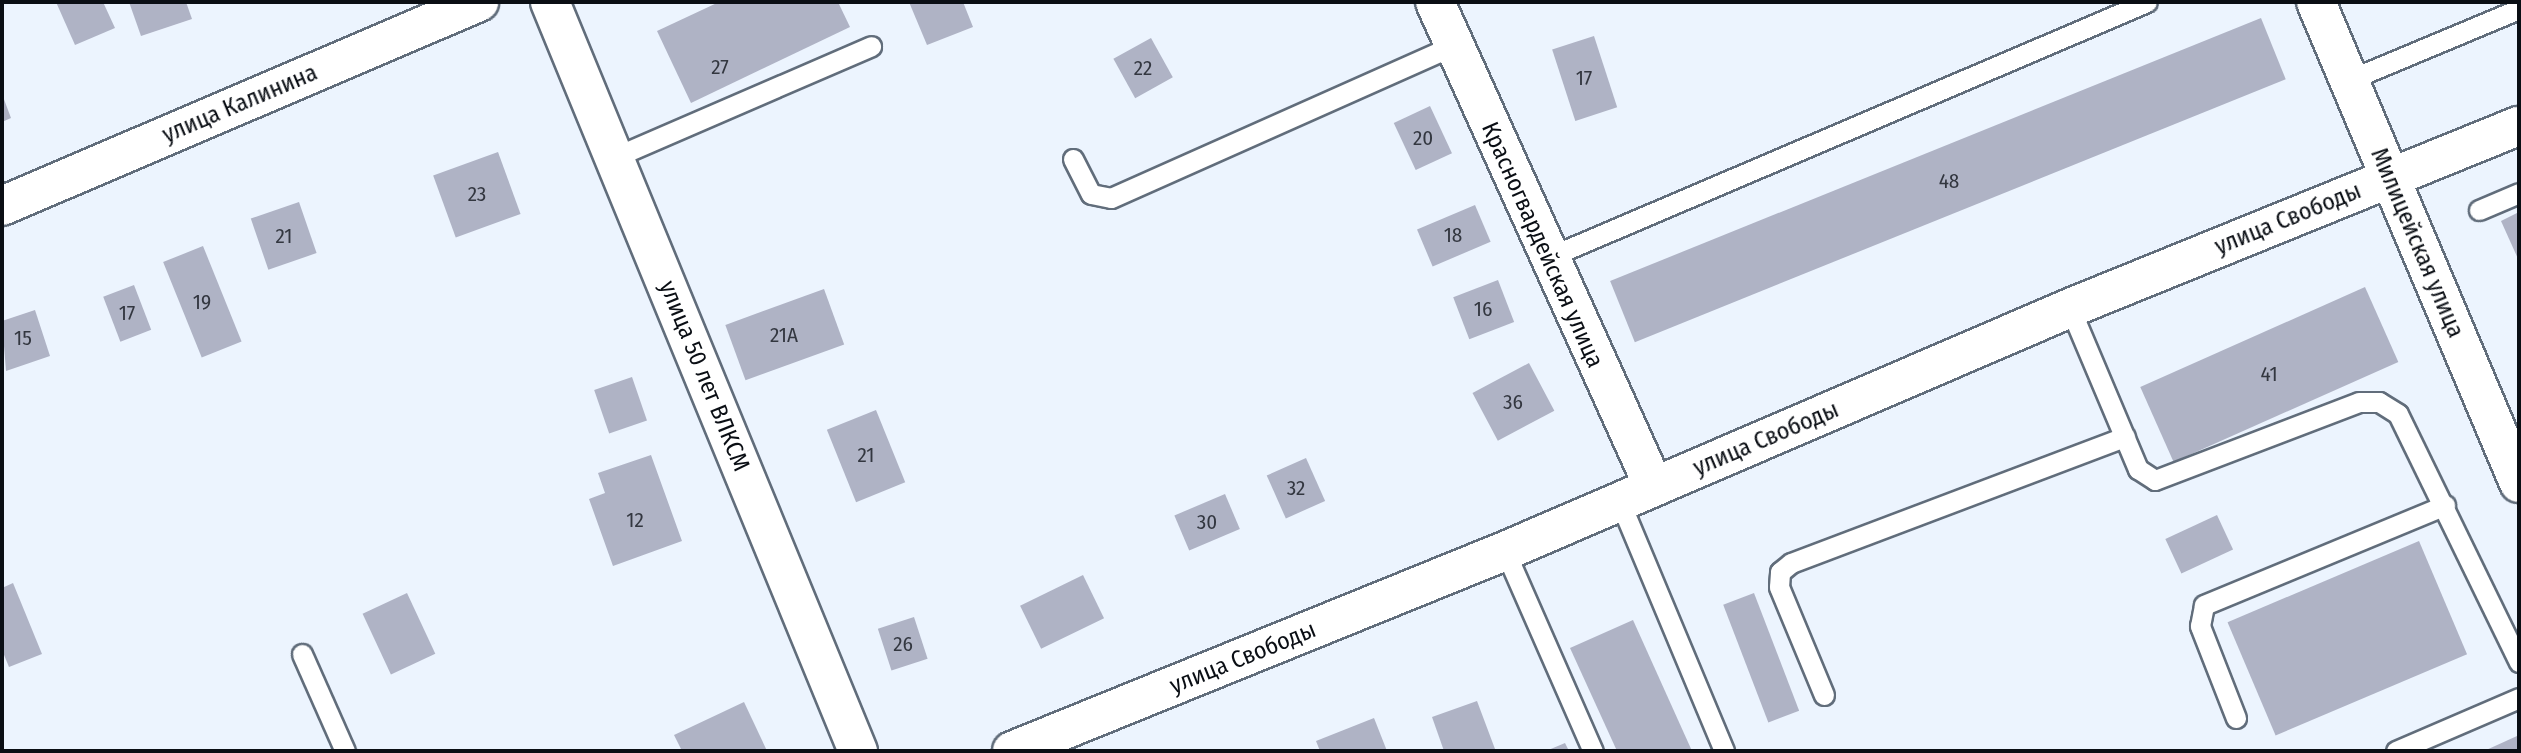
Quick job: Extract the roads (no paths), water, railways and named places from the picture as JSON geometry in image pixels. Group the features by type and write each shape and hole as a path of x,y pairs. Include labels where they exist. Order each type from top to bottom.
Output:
{"street":[{"name":"улица Калинина","path":"2,206 479,2"},
{"name":"улица 50 лет ВЛКСМ","path":"550,2 858,751"},
{"name":"Красногвардейская улица","path":"1435,2 1547,258 1637,495"},
{"name":"Милицейская улица","path":"2316,2 2519,483"},
{"name":"улица Свободы","path":"1012,751 1505,551 2070,308 2519,126"}],"lane":[{"path":"1547,258 2147,2"},
{"path":"2349,80 2519,9"},
{"path":"615,158 871,46"},
{"path":"1073,159 1091,194 1111,198 1452,46"},
{"path":"2479,210 2519,193"},
{"path":"2070,308 2138,469 2155,480 2358,402 2379,402 2398,414 2445,505 2519,662"},
{"path":"1824,695 1779,587 1780,572 1791,563 2125,437"},
{"path":"1637,495 1724,751"},
{"path":"2236,718 2200,626 2204,604 2445,505"},
{"path":"1505,551 1593,751"},
{"path":"302,654 345,751"},
{"path":"2396,751 2519,698"}]}
